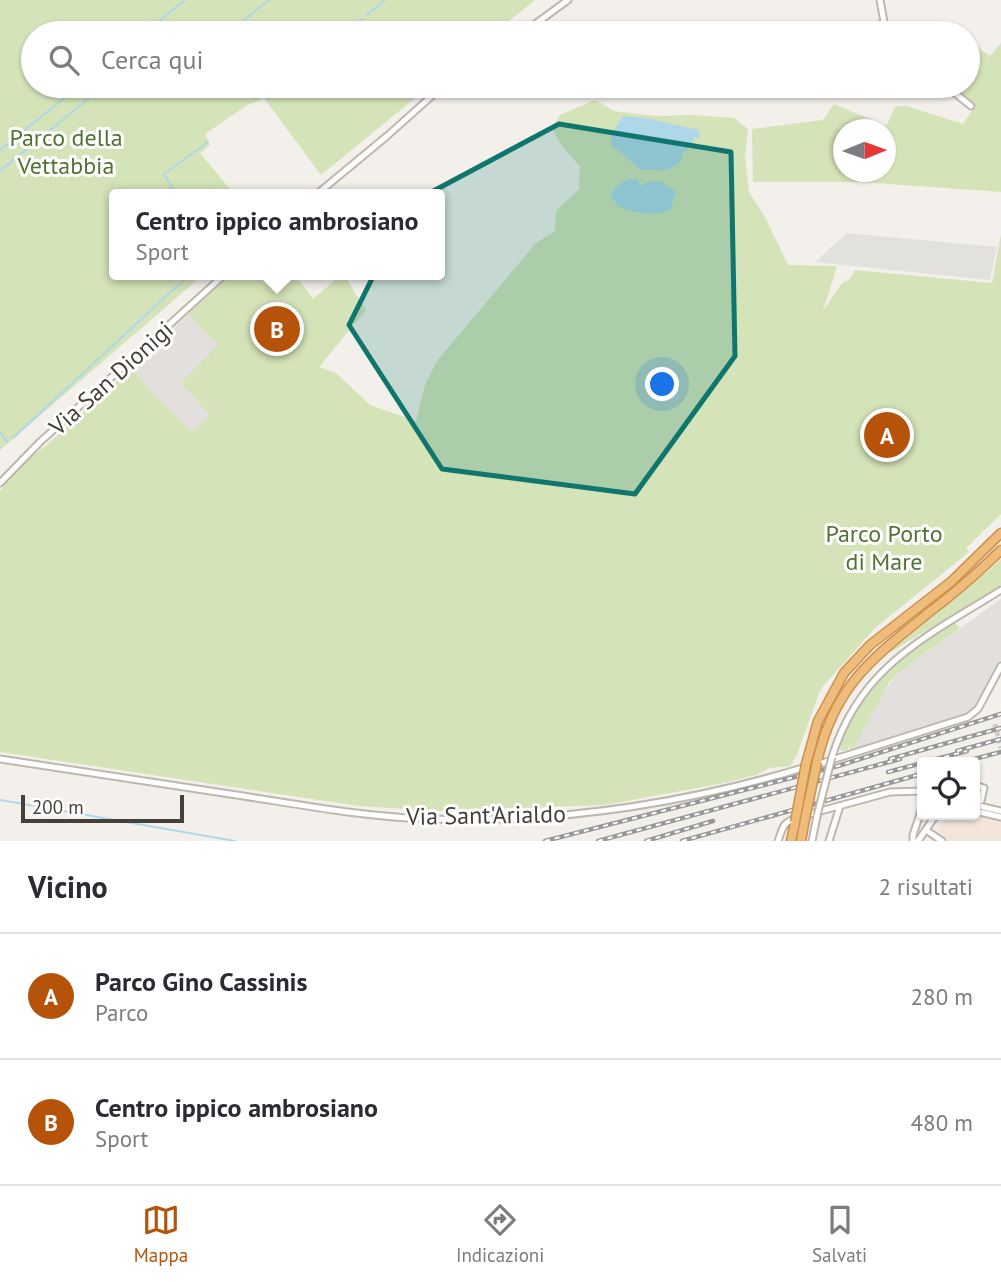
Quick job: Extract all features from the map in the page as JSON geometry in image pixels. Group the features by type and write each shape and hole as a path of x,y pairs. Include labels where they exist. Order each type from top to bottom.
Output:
{"highway":[{"path":"791,841 806,764 818,720 845,673 870,645 952,581 1001,533"},
{"path":"801,841 825,729 855,677 879,653 974,576 1001,550"},
{"path":"974,576 1001,556"}],"street":[{"path":"539,21 568,0"},
{"path":"880,0 884,21"},
{"path":"323,189 430,98"},
{"path":"961,98 971,106"},
{"name":"Via San Dionigi","path":"0,483 219,280"},
{"path":"812,841 832,757 850,714 878,674 909,648 1001,590"},
{"name":"Via Sant'Arialdo","path":"0,759 368,815 431,819 529,818 614,810 713,793 963,719 978,709 1001,666"},
{"path":"778,841 781,828 788,820 890,792 917,791"},
{"path":"980,804 1001,811"},
{"path":"829,841 839,806"},
{"path":"980,812 1001,817"},
{"path":"918,820 913,835 916,841 933,820"},
{"path":"921,820 926,830 942,841"}],"highlighted area":[{"path":"559,124 731,152 735,356 635,494 442,469 349,325 409,204"}],"shaded area":[{"path":"847,233 997,247 990,280 815,262"},
{"path":"188,314 218,345 210,415 192,432 131,368"},
{"path":"1001,599 1001,663 971,712 853,749 881,696 898,673"},
{"path":"980,817 1001,822 1001,841 949,841 938,829 945,820 980,820"}],"green space":[{"name":"Parco della Vettabbia","path":"0,0 535,0 509,21 21,21 21,98 264,98 246,106 205,134 210,145 200,153 230,189 109,189 109,280 197,280 0,450"},
{"path":"1001,43 1001,192 860,182 896,182 896,119 890,119 896,106 907,106 963,124 975,106 965,98 980,98 980,49 990,56"},
{"name":"Parco della Vettabbia","path":"264,98 415,98 321,175"},
{"name":"Parco Porto di Mare","path":"595,100 614,111 654,116 734,118 748,129 745,158 749,192 765,217 788,265 837,266 823,311 842,283 849,280 855,270 992,283 1001,234 1001,514 966,548 969,552 875,628 820,690 797,755 790,766 769,768 756,775 719,784 605,805 435,811 359,806 0,752 0,491 20,465 48,444 131,368 192,432 210,415 181,383 218,345 188,314 222,280 299,280 313,299 335,280 347,280 366,310 319,367 336,373 370,405 416,421 425,385 437,361 536,243 555,231 556,211 579,189 580,167 560,143 552,128 560,115"},
{"path":"834,104 869,119 833,119 833,182 753,182 752,129 823,120"},
{"path":"1001,559 1001,585 891,652 885,652 986,573"},
{"path":"955,623 960,628 898,673 889,683 853,749 850,749 850,745 848,750 841,751 841,740 846,728 870,689 895,664"}],"water":[{"path":"623,116 699,130 700,139 694,137 688,150 683,152 681,161 670,169 640,170 612,147 611,135"},
{"path":"629,179 638,180 639,187 647,182 662,181 677,192 671,209 653,214 619,207 610,195 619,184"}],"waterway":[{"path":"159,21 185,0"},
{"path":"243,21 269,0"},
{"path":"367,15 385,0"},
{"path":"0,150 64,98"},
{"path":"0,171 89,98"},
{"path":"173,189 164,174 208,142"},
{"path":"13,438 184,280"},
{"path":"0,432 7,442"},
{"path":"0,800 235,841"}],"tunnel":[{"path":"995,724 1001,748"}],"railway":[{"path":"545,841 838,766 1001,714"},
{"path":"890,759 1001,728"},
{"path":"957,751 1001,739"},
{"path":"944,757 967,751"},
{"path":"980,758 1001,752"},
{"path":"598,841 900,759"},
{"path":"888,772 917,764"},
{"path":"682,841 917,775"},
{"path":"646,841 713,821"}],"place":[{"name":"Centro ippico ambrosiano","path":"277,329"},
{"name":"Parco Gino Cassinis","path":"887,435"}]}
